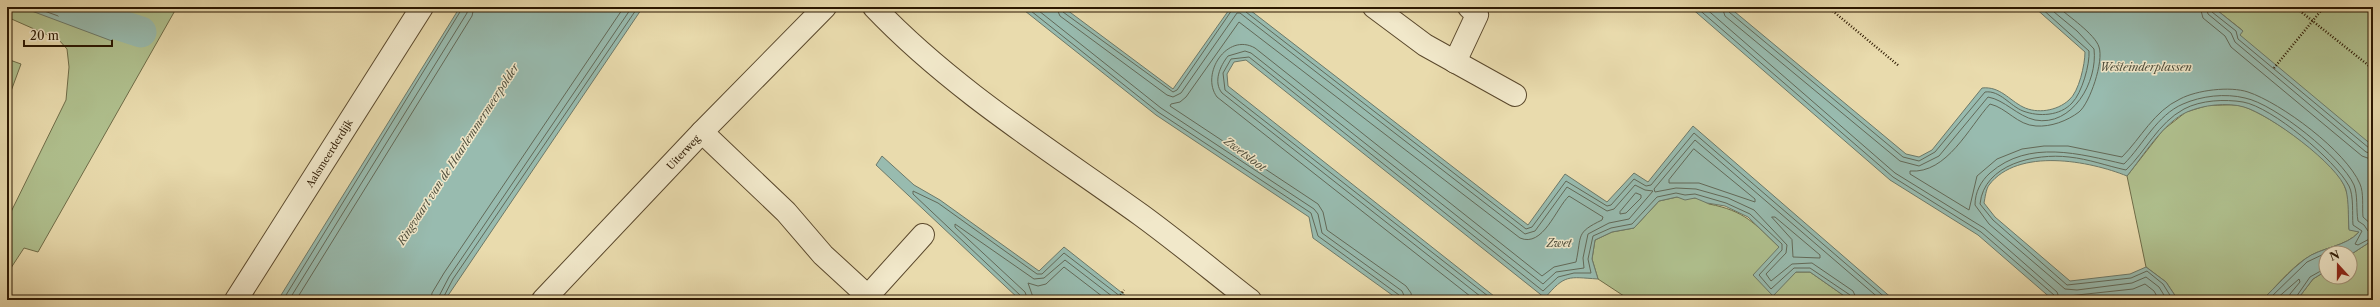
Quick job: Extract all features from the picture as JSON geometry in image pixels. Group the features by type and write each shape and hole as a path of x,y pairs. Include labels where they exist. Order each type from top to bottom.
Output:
{"street":[{"name":"Aalsmeerderdijk","path":"236,300 422,7"},
{"name":"Uiterweg","path":"543,300 702,132 825,7"},
{"path":"874,7 898,33 947,76 1140,215 1250,300"},
{"path":"1374,7 1425,45 1515,95"},
{"path":"1455,62 1477,15 1469,7"},
{"path":"702,132 786,212 823,255 870,298 922,236"}],"path":[{"path":"1828,7 1899,66"},
{"path":"2295,7 2373,69"},
{"path":"2274,68 2324,7"},
{"path":"1116,300 1124,290"}],"green space":[{"path":"7,7 177,7 38,252 24,248 7,274 7,220 66,100 69,67 67,49 59,40 7,17"},
{"path":"2213,7 2373,7 2373,151 2236,39 2242,30"},
{"path":"7,59 21,64 7,102"},
{"path":"2209,105 2241,106 2257,112 2287,130 2318,154 2340,179 2347,194 2349,229 2359,232 2354,237 2337,245 2318,245 2318,252 2299,263 2262,300 2178,300 2166,282 2146,267 2127,176 2163,130 2186,112"},
{"path":"1677,197 1699,199 1709,204 1732,210 1748,219 1779,247 1772,295 1796,272 1810,272 1850,300 1630,300 1598,279 1592,259 1595,240 1612,232 1634,228 1659,201"},
{"path":"2373,240 2373,300 2297,300 2313,279 2318,276 2318,285 2358,285 2358,250"}],"water":[{"path":"21,7 86,7 117,19 112,41"},
{"name":"Ringvaart van de Haarlemmermeerpolder","path":"460,7 643,7 445,300 278,300"},
{"name":"Zwet","path":"1020,7 1063,7 1173,89 1231,7 1246,7 1528,225 1565,174 1607,202 1634,173 1648,182 1693,126 1894,300 1850,300 1810,272 1796,272 1773,296 1753,275 1779,247 1748,217 1725,206 1707,203 1695,198 1685,200 1677,197 1659,201 1634,228 1612,232 1595,240 1592,259 1598,279 1568,279 1558,285 1545,298 1246,60 1234,62 1227,74 1228,86 1499,300 1399,300 1313,238 1309,217 1156,115"},
{"name":"Westeinderplassen","path":"1690,7 1729,7 1906,154 1919,157 1932,150 1982,88 1994,89 2023,107 2041,111 2059,107 2073,96 2081,78 2085,52 2034,7 2213,7 2243,31 2240,35 2373,146 2373,240 2358,250 2358,245 2337,245 2354,237 2359,232 2349,230 2347,195 2341,180 2331,167 2302,142 2270,119 2237,105 2208,106 2187,112 2178,117 2170,123 2154,140 2127,176 2075,162 2036,161 2018,165 2002,173 1989,185 1986,191 1984,203 1995,217 2070,281 2130,274 2146,267 2166,282 2178,300 2053,300 1978,235 1890,180"},
{"path":"882,156 914,185 940,200 1039,271 1064,247 1131,300 1020,300 876,165"},
{"name":"Westeinderplassen","path":"2318,252 2318,276 2313,279 2297,300 2262,300 2288,274 2311,255"}],"waterway":[{"path":"71,7 141,32"}],"water label":[{"name":"Zwetsloot","path":"1245,154"}]}
